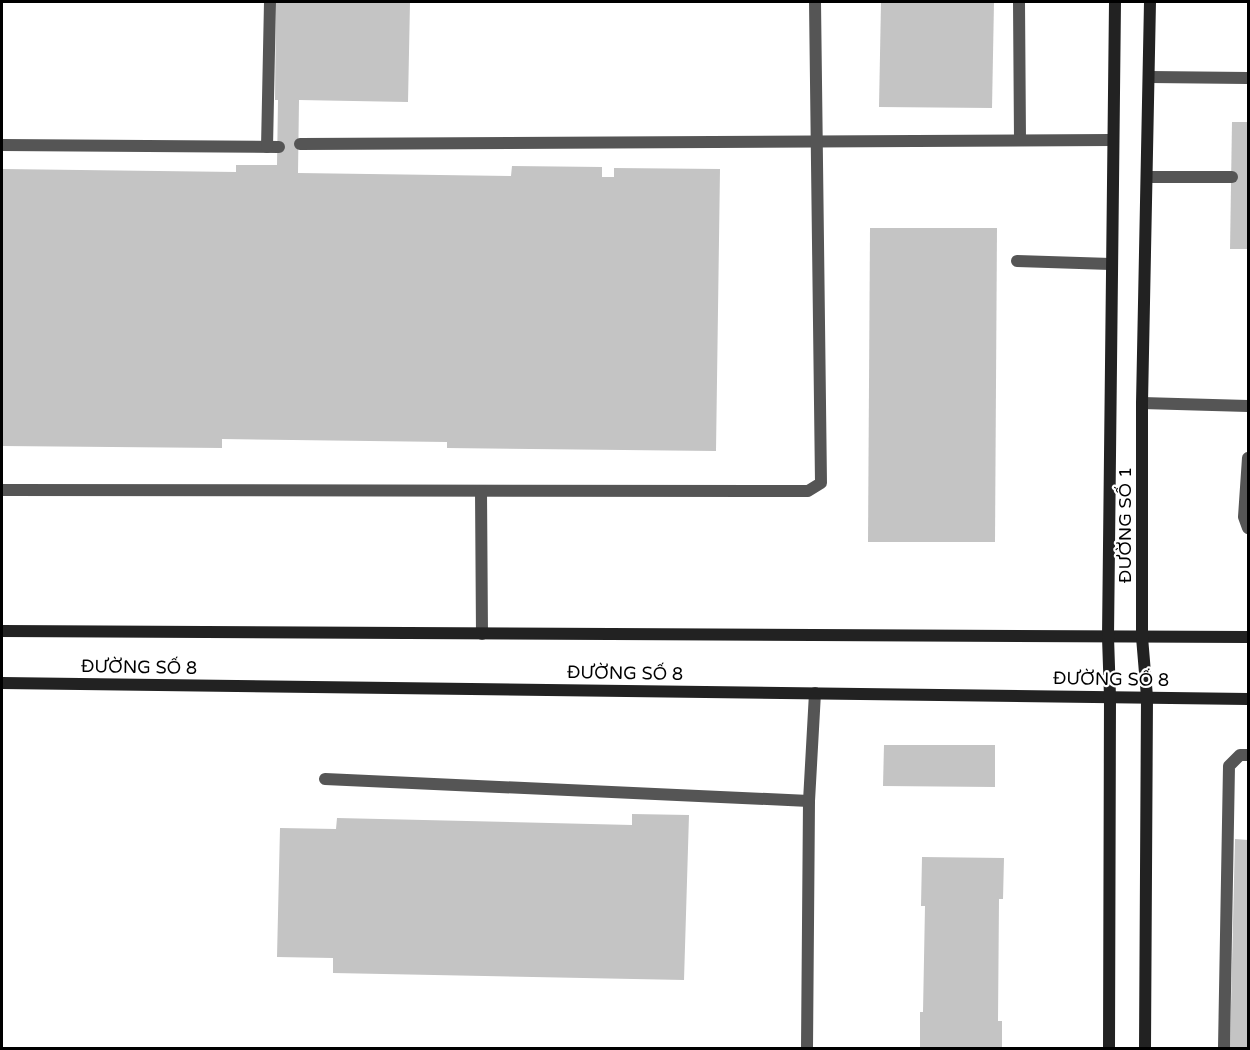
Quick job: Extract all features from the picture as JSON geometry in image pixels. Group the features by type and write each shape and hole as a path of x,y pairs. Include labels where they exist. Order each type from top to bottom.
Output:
{"street":[{"name":"ĐƯỜNG SỐ 1","path":"1109,1048 1110,697 1108,637 1115,2"},
{"name":"ĐƯỜNG SỐ 1","path":"1145,1048 1147,697 1142,637 1142,403 1150,2"},
{"name":"ĐƯỜNG SỐ 8","path":"2,632 1248,637"},
{"name":"ĐƯỜNG SỐ 8","path":"2,683 1248,699"}],"lane":[{"path":"2,144 273,147 270,2"},
{"path":"2,490 808,491 821,483 816,2"},
{"path":"1020,2 1020,140"},
{"path":"1150,77 1248,78"},
{"path":"300,144 1112,140"},
{"path":"1147,177 1232,177"},
{"path":"1017,261 1111,264"},
{"path":"1142,403 1248,406"},
{"path":"1248,458 1244,517 1248,528"},
{"path":"481,491 482,634"},
{"path":"807,1048 809,801 815,693"},
{"path":"1224,1048 1229,766 1240,755 1248,755"},
{"path":"325,779 809,801"}],"building":[{"path":"276,2 410,2 408,102 299,100 298,173 511,176 512,166 602,167 602,177 614,177 614,168 720,169 716,451 447,448 447,442 222,439 222,448 2,446 2,169 236,172 236,165 277,165"},
{"path":"881,2 994,2 992,108 879,107"},
{"path":"1232,122 1248,122 1248,249 1230,249"},
{"path":"870,228 997,228 995,542 868,542"},
{"path":"884,745 995,745 995,787 883,786"},
{"path":"632,814 689,815 684,980 333,973 333,958 277,957 280,828 336,829 337,818 632,825"},
{"path":"1235,839 1248,840 1248,1048 1230,1048"},
{"path":"922,857 1004,858 1003,899 999,899 998,1021 1002,1021 1002,1048 920,1048 925,906 921,906"}]}
